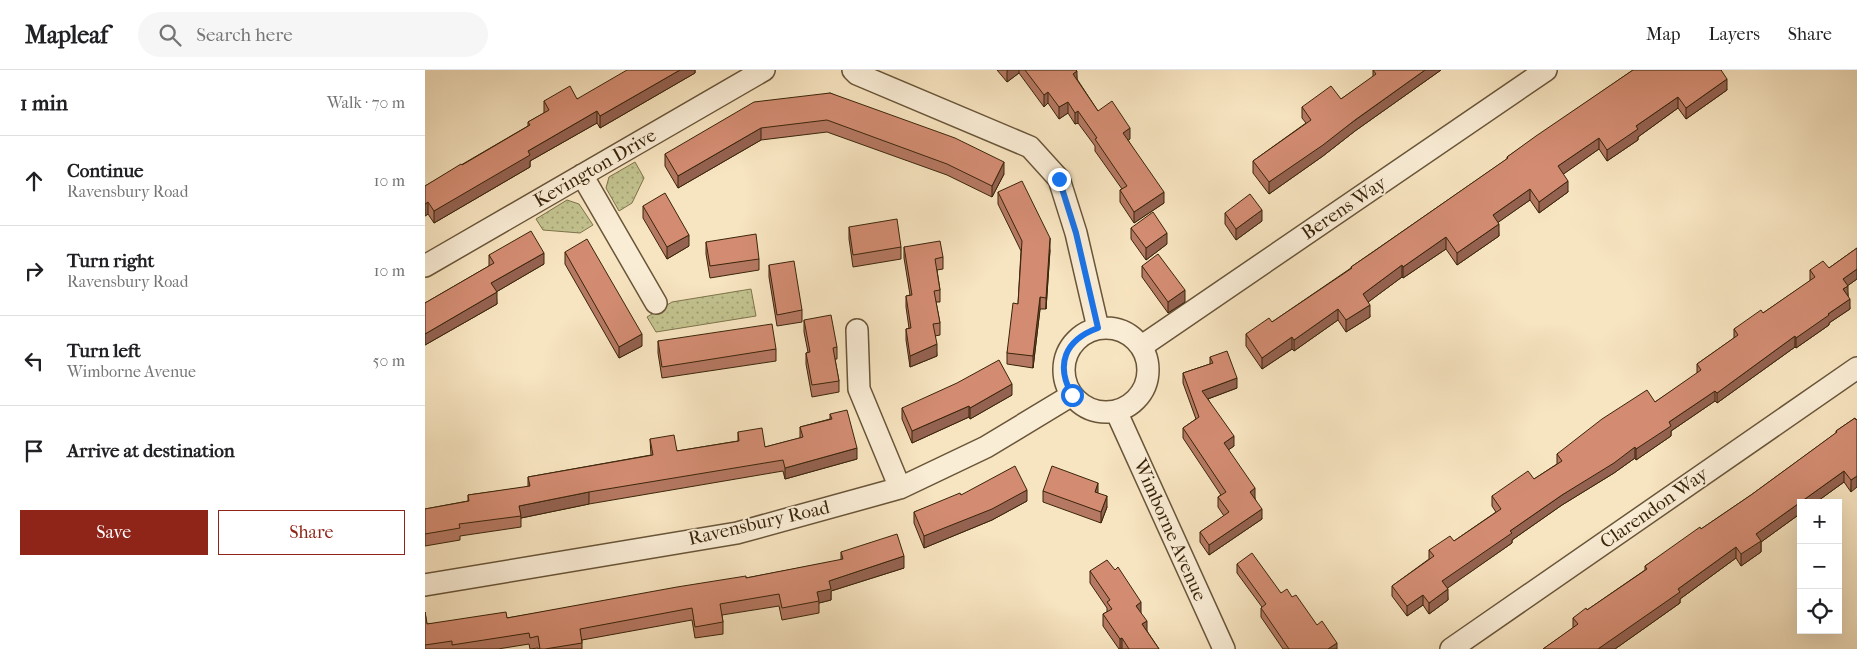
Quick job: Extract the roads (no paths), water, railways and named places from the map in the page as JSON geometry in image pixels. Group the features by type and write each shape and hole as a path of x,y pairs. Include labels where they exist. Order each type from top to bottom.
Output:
{"street":[{"name":"Kevington Drive","path":"425,266 764,70"},
{"path":"853,70 857,74 1030,147 1059,179 1076,233 1098,328"},
{"name":"Berens Way","path":"1142,346 1546,70"},
{"path":"582,175 656,303"},
{"path":"1111,327 1123,330 1142,346 1147,358 1148,372 1145,385 1139,397 1129,406 1116,411 1091,410 1072,395 1065,383 1063,368 1066,354 1073,342 1084,333 1098,328 1111,327"},
{"path":"857,330 859,389 900,488"},
{"name":"Clarendon Way","path":"1451,649 1857,368"},
{"name":"Ravensbury Road","path":"425,585 737,533 900,488 985,447 1072,395"},
{"name":"Wimborne Avenue","path":"1116,411 1224,649"}]}
